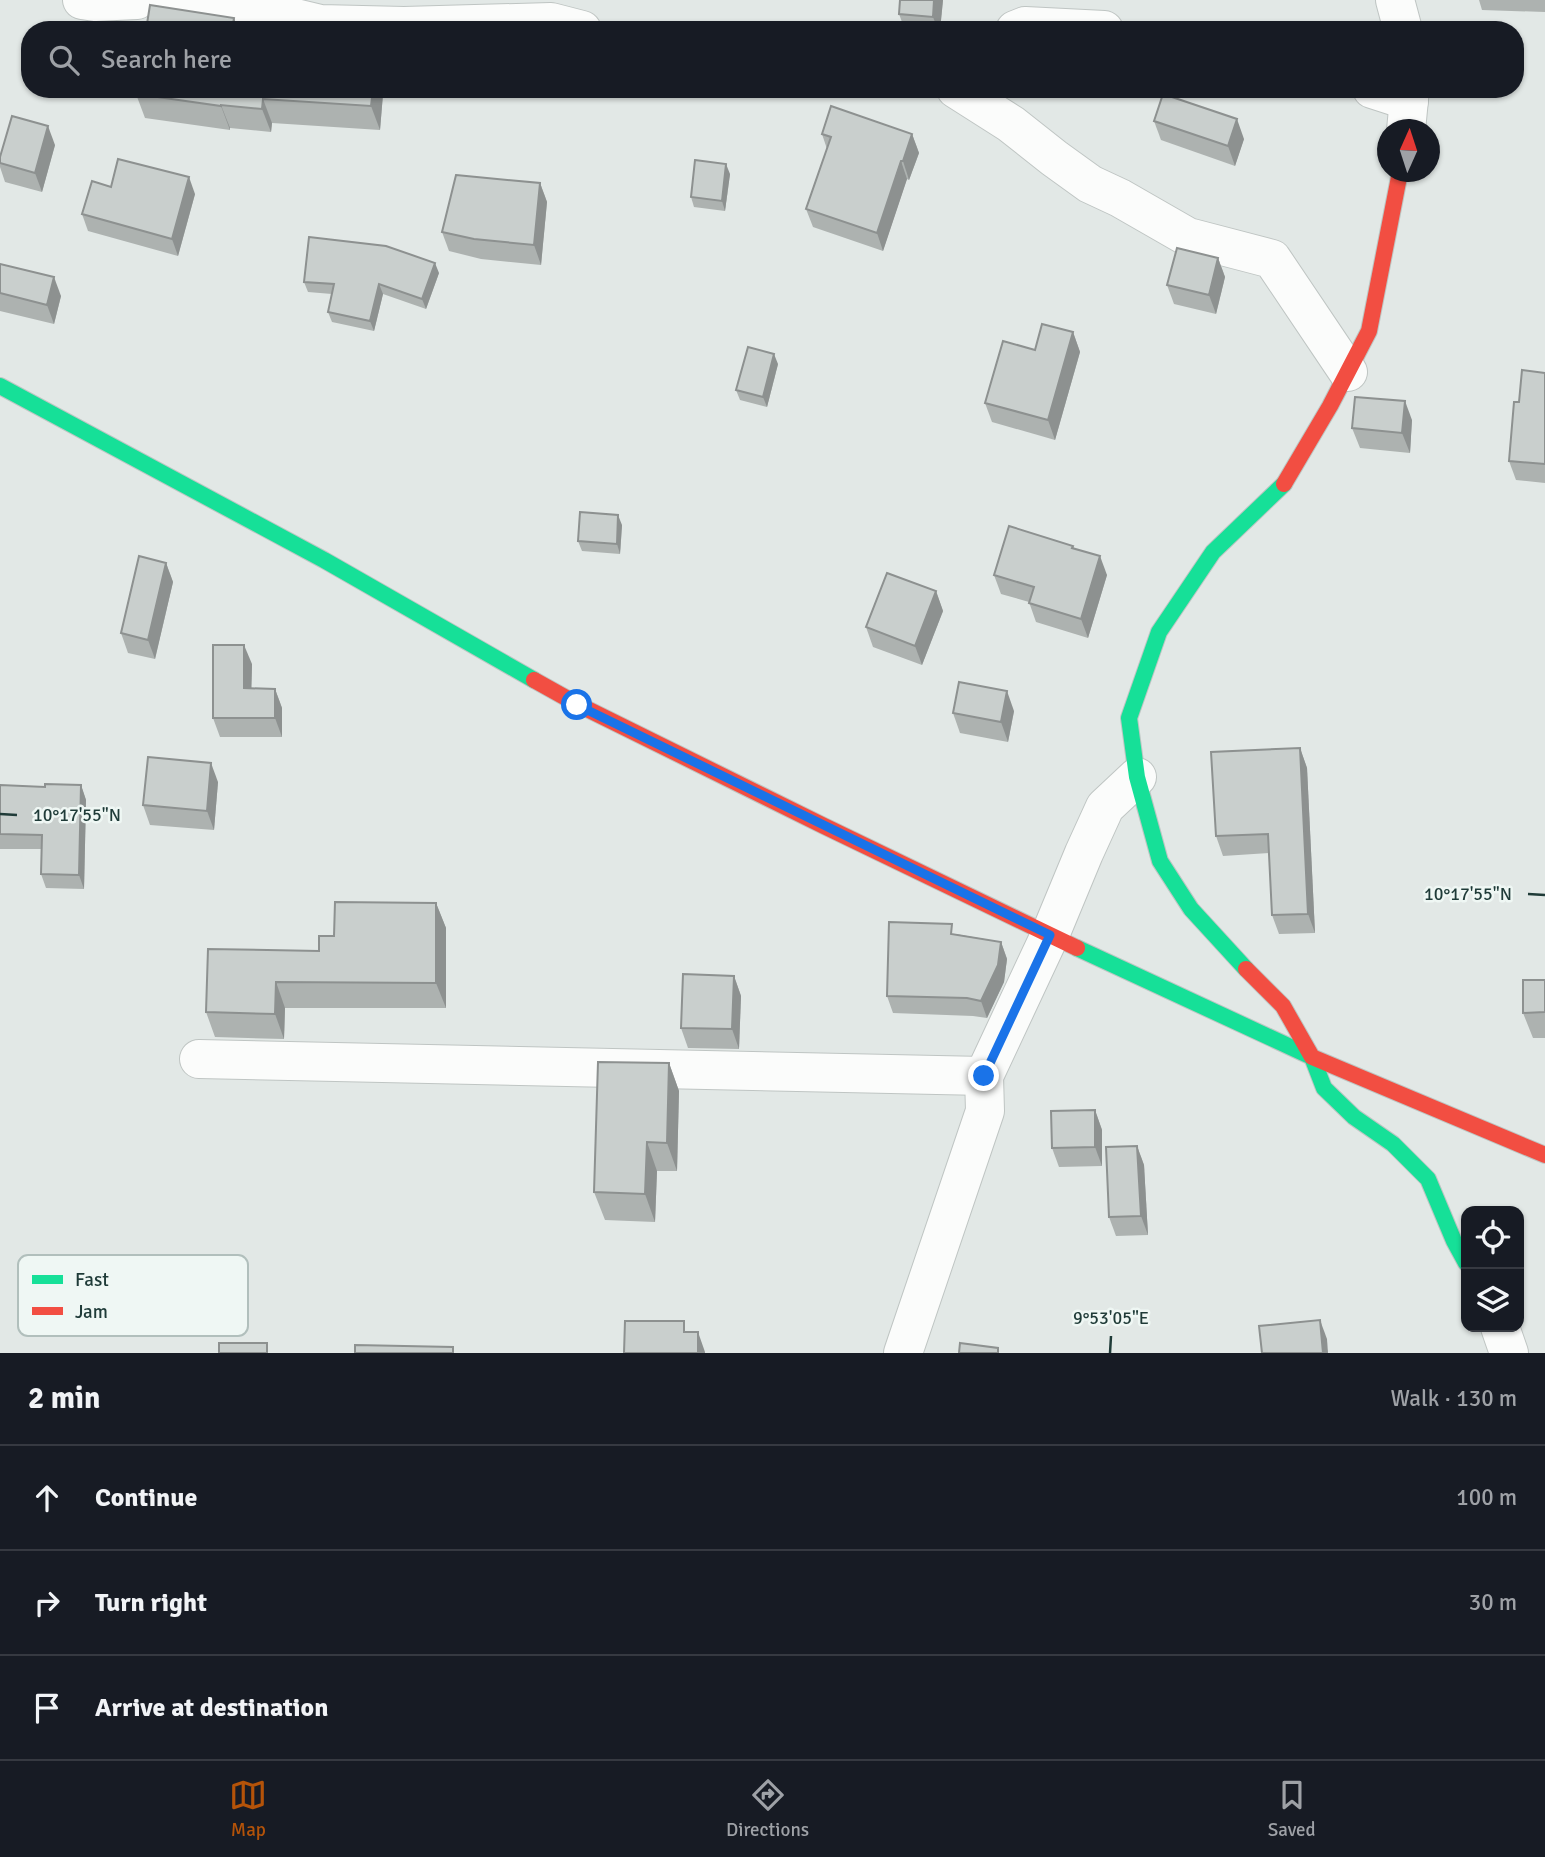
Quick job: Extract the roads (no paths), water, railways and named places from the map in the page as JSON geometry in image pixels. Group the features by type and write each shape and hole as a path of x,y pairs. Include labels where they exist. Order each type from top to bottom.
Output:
{"street":[{"path":"82,0 137,0"},
{"path":"167,0 254,8 308,21"},
{"path":"1395,0 1401,21"},
{"path":"970,98 1011,124 1090,184 1188,237 1272,259 1348,372"},
{"path":"1390,98 1409,107"},
{"path":"1398,182 1369,331 1284,484 1213,552 1159,632 1129,718 1138,777 1160,861 1191,909 1283,1006 1312,1057 1324,1088 1354,1117 1393,1144 1428,1179 1461,1254"},
{"path":"0,386 324,560 577,705 1130,973 1312,1057 1545,1155"},
{"path":"903,1353 985,1111 984,1076 1050,935 1105,807 1138,777"},
{"path":"199,1059 984,1076"},
{"path":"1502,1332 1509,1353"}]}
